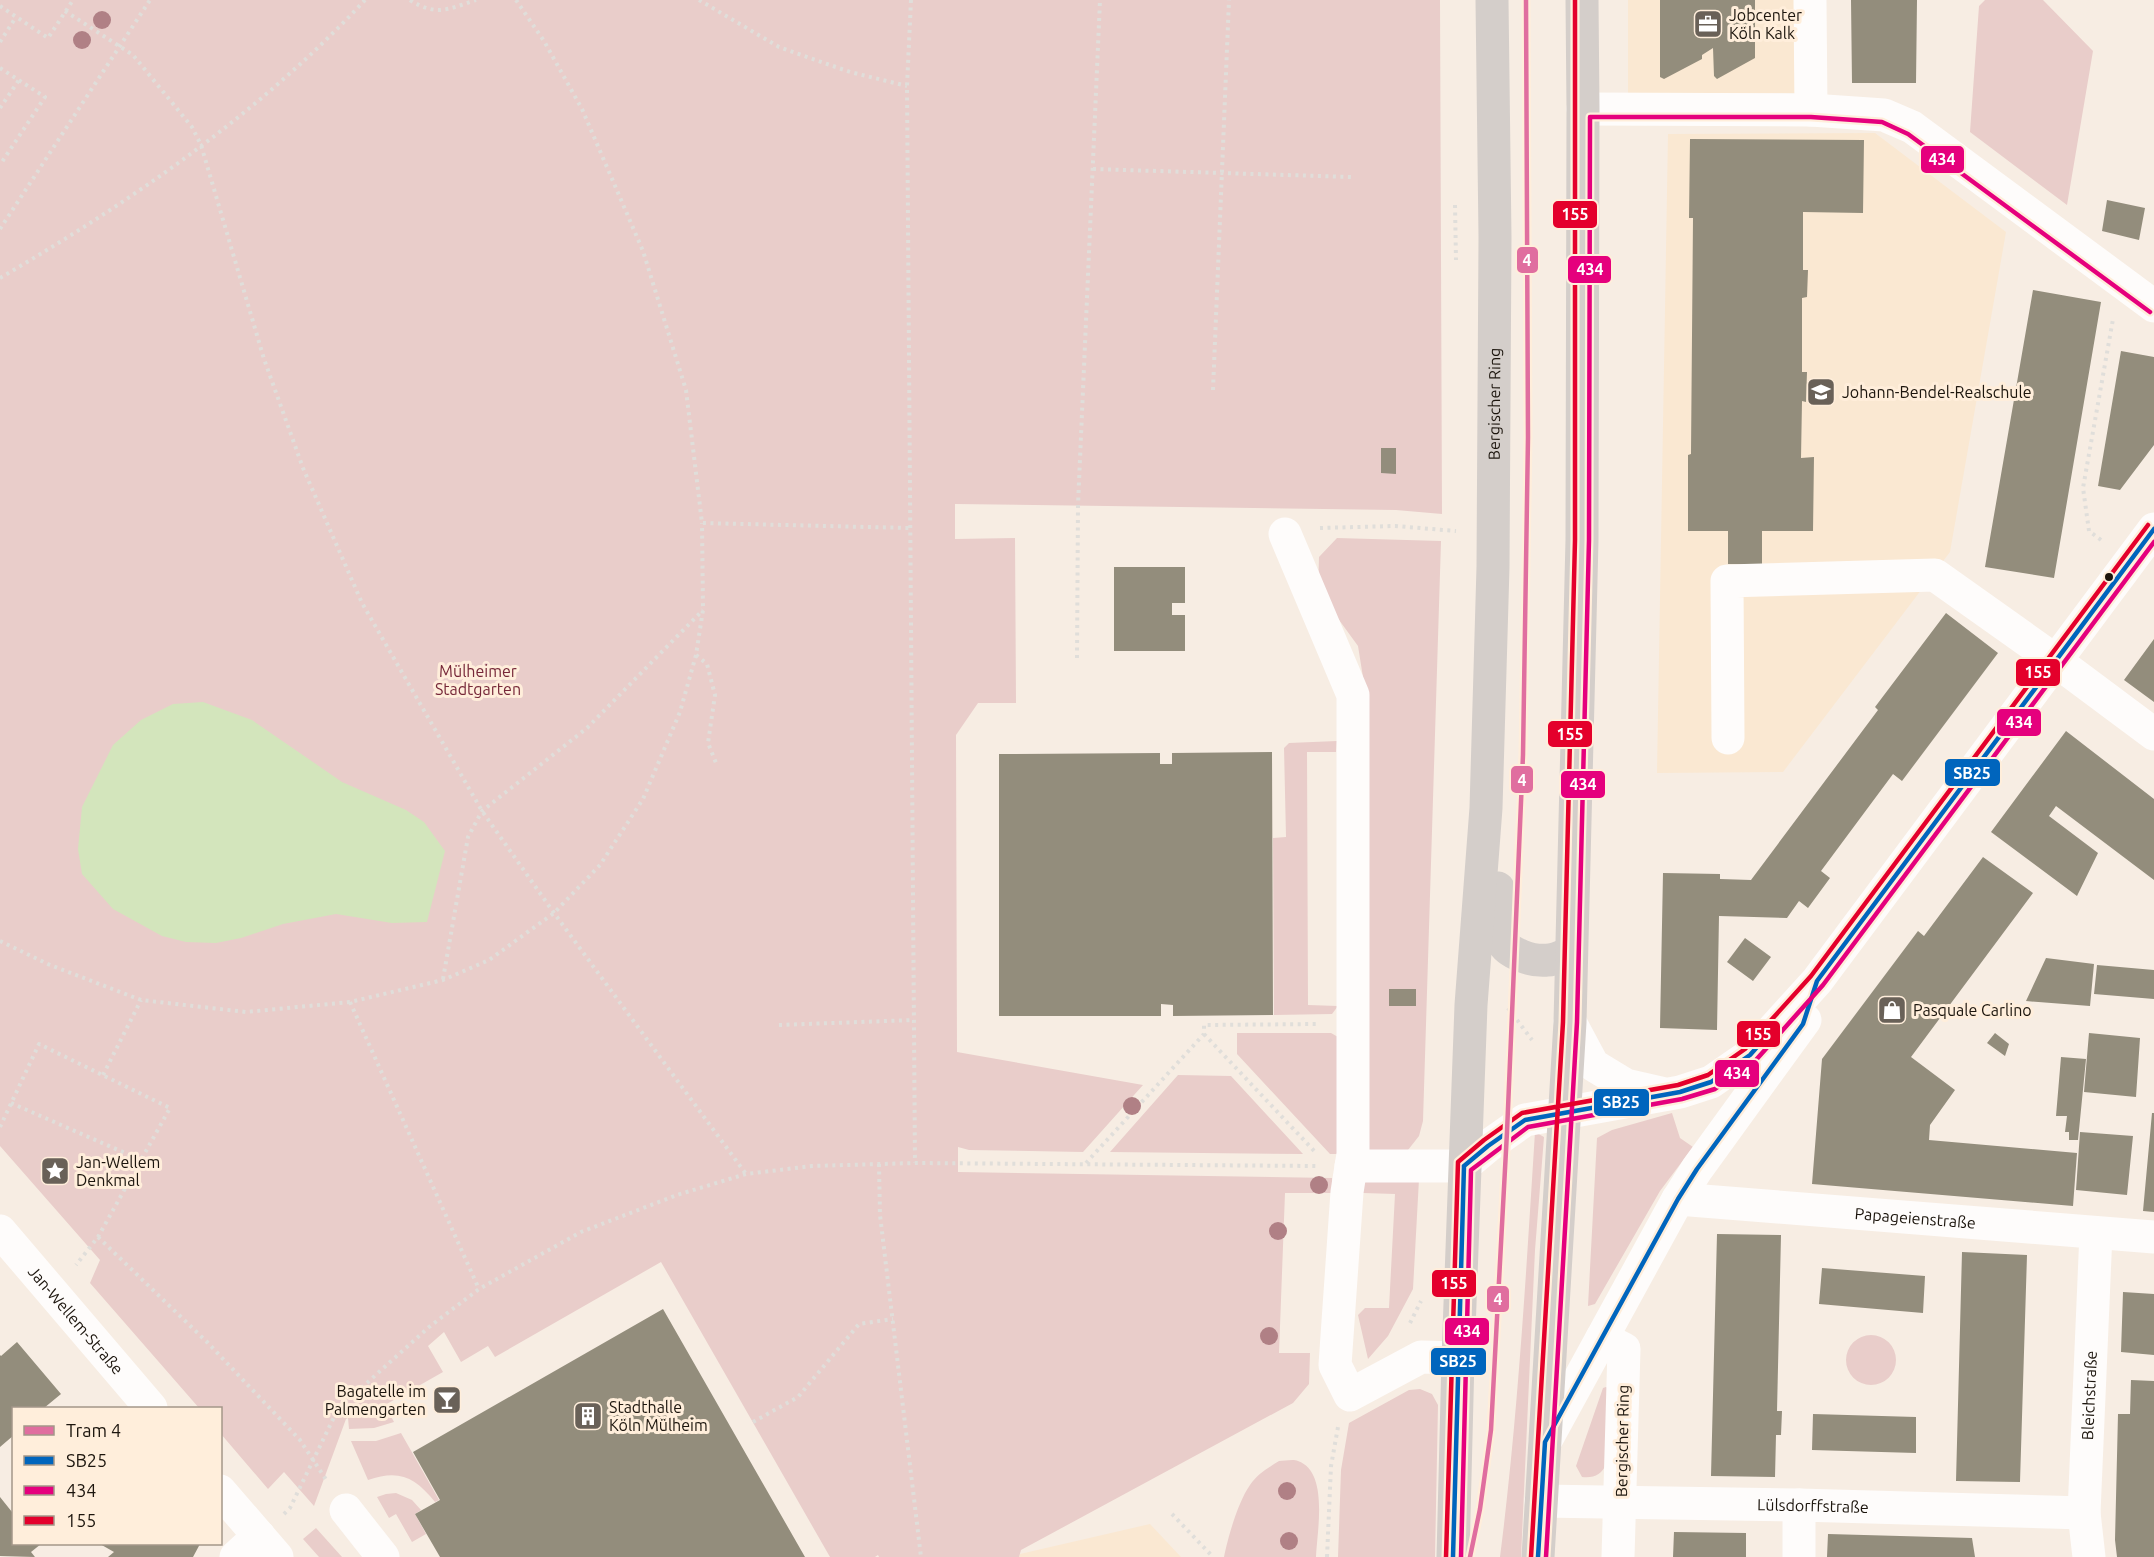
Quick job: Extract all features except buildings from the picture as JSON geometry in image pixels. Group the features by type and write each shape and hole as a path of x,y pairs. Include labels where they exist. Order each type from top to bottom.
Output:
{"main road":[{"name":"Bergischer Ring","path":"1464,1166 1471,1005 1486,808 1493,567 1495,237 1492,0"},
{"path":"1538,1557 1571,953 1582,540 1582,0"},
{"path":"1486,808 1499,849 1497,924 1502,942 1515,953 1532,958 1549,960 1571,953"},
{"path":"1453,1557 1464,1166"}],"street":[{"path":"1810,0 1811,110"},
{"path":"1583,109 1811,110 1884,114 1912,127 2154,306"},
{"path":"1339,1166 1464,1166 1525,1120 1669,1094 1711,1082 1750,1055 1817,981 2154,529"},
{"path":"1285,534 1353,695 1353,1154 1339,1166"},
{"path":"1728,738 1727,581 1935,575 2154,734"},
{"path":"1545,1442 1696,1169 1803,1024 1817,981"},
{"path":"1569,1022 1593,1065 1626,1084 1669,1094"},
{"path":"1339,1166 1347,1192 1335,1365 1350,1395 1421,1357 1458,1358"},
{"name":"Papageienstraße","path":"1678,1199 2154,1237"},
{"name":"Bleichstraße","path":"2089,1557 2084,1513 2096,1233"},
{"name":"Jan-Wellem-Straße","path":"1,1234 150,1407"},
{"name":"Bergischer Ring","path":"1602,1338 1623,1349 1618,1557"},
{"path":"222,1494 257,1550"},
{"name":"Lülsdorffstraße","path":"1541,1501 2084,1513"},
{"path":"1799,1505 1799,1557"},
{"path":"346,1510 383,1557"}],"path":[{"path":"0,6 48,38 73,0"},
{"path":"0,230 150,0"},
{"path":"0,278 124,201 201,145 274,87 335,32 365,0"},
{"path":"410,0 423,8 439,11 476,0"},
{"path":"0,941 50,965 141,1000 246,1012 350,1002 443,980 489,960 554,913 600,865 643,799 680,712 696,655 703,610 702,523 686,390 643,250 582,109 544,41 516,0"},
{"path":"699,0 779,47 850,72 907,86"},
{"path":"911,0 907,86 915,1163"},
{"path":"1077,658 1078,505 1100,0"},
{"path":"1214,390 1229,0"},
{"path":"65,11 133,55 192,127 201,145 264,359 303,468 362,603 482,811 746,1174"},
{"path":"0,42 16,17"},
{"path":"0,68 45,97 0,165"},
{"path":"0,108 19,80"},
{"path":"1093,169 1351,177"},
{"path":"1455,201 1456,271"},
{"path":"2119,280 2084,488 2089,531 2130,561"},
{"path":"702,523 910,528"},
{"path":"1285,534 1329,526 1395,526 1457,531 1457,543"},
{"path":"443,980 468,837 482,811 587,728 703,610"},
{"path":"696,655 707,664 715,695 708,743 716,763"},
{"path":"103,1075 141,1000"},
{"path":"1503,1001 1534,1042"},
{"path":"350,1002 479,1289"},
{"path":"779,1025 914,1020"},
{"path":"1085,1164 1204,1034 1204,1025 1354,1023"},
{"path":"1204,1034 1339,1166"},
{"path":"0,1127 39,1044 170,1108 98,1237 53,1294"},
{"path":"11,1103 141,1160"},
{"path":"257,1550 290,1508 338,1409 429,1327 479,1289 581,1232 677,1195 746,1174 812,1166 915,1163 1339,1166"},
{"path":"879,1164 880,1215 921,1557"},
{"path":"98,1237 207,1342 300,1440 313,1460"},
{"path":"753,1422 798,1397 859,1324 893,1319"},
{"path":"1172,1514 1213,1557"}],"shaded area":[{"path":"1628,0 1796,0 1798,93 1628,94"},
{"name":"Johann-Bendel-Realschule","path":"1875,133 2006,232 1950,552 1783,772 1657,773 1668,134"},
{"path":"203,702 252,720 342,782 406,810 424,822 445,851 427,922 392,923 336,914 283,924 241,938 216,943 186,942 162,936 113,909 82,874 78,849 82,807 113,745 141,720 173,704"},
{"path":"1150,1524 1181,1557 1019,1557 1020,1554"}],"green space":[{"name":"Mülheimer Stadtgarten","path":"0,0 1440,0 1442,514 1396,510 955,504 955,539 1015,538 1016,703 978,703 956,735 957,1052 1143,1085 1083,1152 969,1150 958,1147 958,1172 1332,1178 1332,1193 1285,1193 1279,1353 1310,1353 1309,1384 1293,1403 1021,1550 1019,1557 879,1557 878,1555 875,1557 830,1557 661,1262 495,1357 488,1346 461,1362 444,1332 428,1346 443,1372 385,1405 394,1422 374,1428 349,1429 348,1418 346,1419 314,1506 284,1472 268,1489 222,1435 222,1407 198,1407 90,1283 100,1260 0,1146"},
{"path":"1985,0 2043,0 2093,51 2067,205 1970,132 1979,6"},
{"path":"1337,538 1441,541 1423,1121 1419,1136 1408,1150 1368,1155 1366,696 1358,646 1318,591 1319,557"},
{"path":"1337,741 1336,752 1307,752 1308,1005 1338,1006 1332,1014 1274,1015 1273,838 1286,837 1284,748 1289,743"},
{"path":"1237,1033 1331,1033 1338,1037 1339,1154 1330,1154 1237,1054"},
{"path":"1178,1075 1231,1076 1303,1154 1110,1152"},
{"path":"1672,1113 1680,1138 1693,1147 1660,1191 1595,1304 1588,1306 1597,1138 1612,1130"},
{"path":"1535,1132 1544,1137 1535,1250 1521,1557 1500,1557 1517,1398"},
{"path":"1363,1178 1419,1179 1413,1289 1388,1336 1368,1359 1358,1315 1365,1308 1389,1308 1395,1194 1363,1193"},
{"path":"1866,1335 1876,1335 1889,1342 1896,1355 1896,1365 1889,1378 1876,1385 1866,1385 1857,1381 1850,1374 1846,1365 1846,1355 1850,1346 1857,1339"},
{"path":"1603,1388 1609,1389 1607,1463 1597,1475 1582,1477 1576,1466"},
{"path":"1420,1389 1432,1394 1438,1405 1435,1557 1338,1557 1341,1470 1349,1423 1409,1390"},
{"path":"401,1433 439,1500 435,1502 420,1486 406,1478 389,1475 368,1480 351,1441 376,1441"},
{"path":"1279,1461 1298,1461 1308,1467 1314,1477 1319,1503 1316,1557 1224,1557 1234,1520 1250,1485"},
{"path":"396,1493 412,1500 421,1510 415,1514 426,1534 412,1542 396,1514 389,1518 377,1497"},
{"path":"316,1528 342,1557 319,1557 303,1539"}],"tram line":[{"name":"4","path":"1470,1557 1480,1509 1491,1430 1507,1132 1523,755 1528,437 1526,0"}],"transit line":[{"name":"155","path":"1531,1557 1563,1022 1575,540 1575,0"},
{"name":"434","path":"1546,1557 1577,1022 1589,540 1590,117 1811,117 1882,122 1908,134 2150,312"},
{"name":"155","path":"1446,1557 1458,1162 1522,1113 1678,1085 1708,1075 1745,1049 1811,976 2148,525"},
{"name":"SB25","path":"1538,1557 1545,1442 1678,1199 1697,1169 1803,1024 1817,981 2154,529"},
{"name":"434","path":"1461,1557 1471,1170 1528,1127 1682,1099 1715,1089 1755,1061 1823,985 2154,542"},
{"name":"SB25","path":"1464,1166 1525,1120 1680,1092 1711,1082 1750,1055 1773,1029"},
{"name":"SB25","path":"1453,1557 1464,1166"}],"place":[{"name":"Jobcenter Köln Kalk","path":"1708,24"},
{"name":"Johann-Bendel-Realschule","path":"1821,392"},
{"name":"Pasquale Carlino","path":"1892,1010"},
{"name":"Jan-Wellem Denkmal","path":"55,1171"},
{"name":"Bagatelle im Palmengarten","path":"447,1400"},
{"name":"Stadthalle Köln Mülheim","path":"588,1416"}]}
